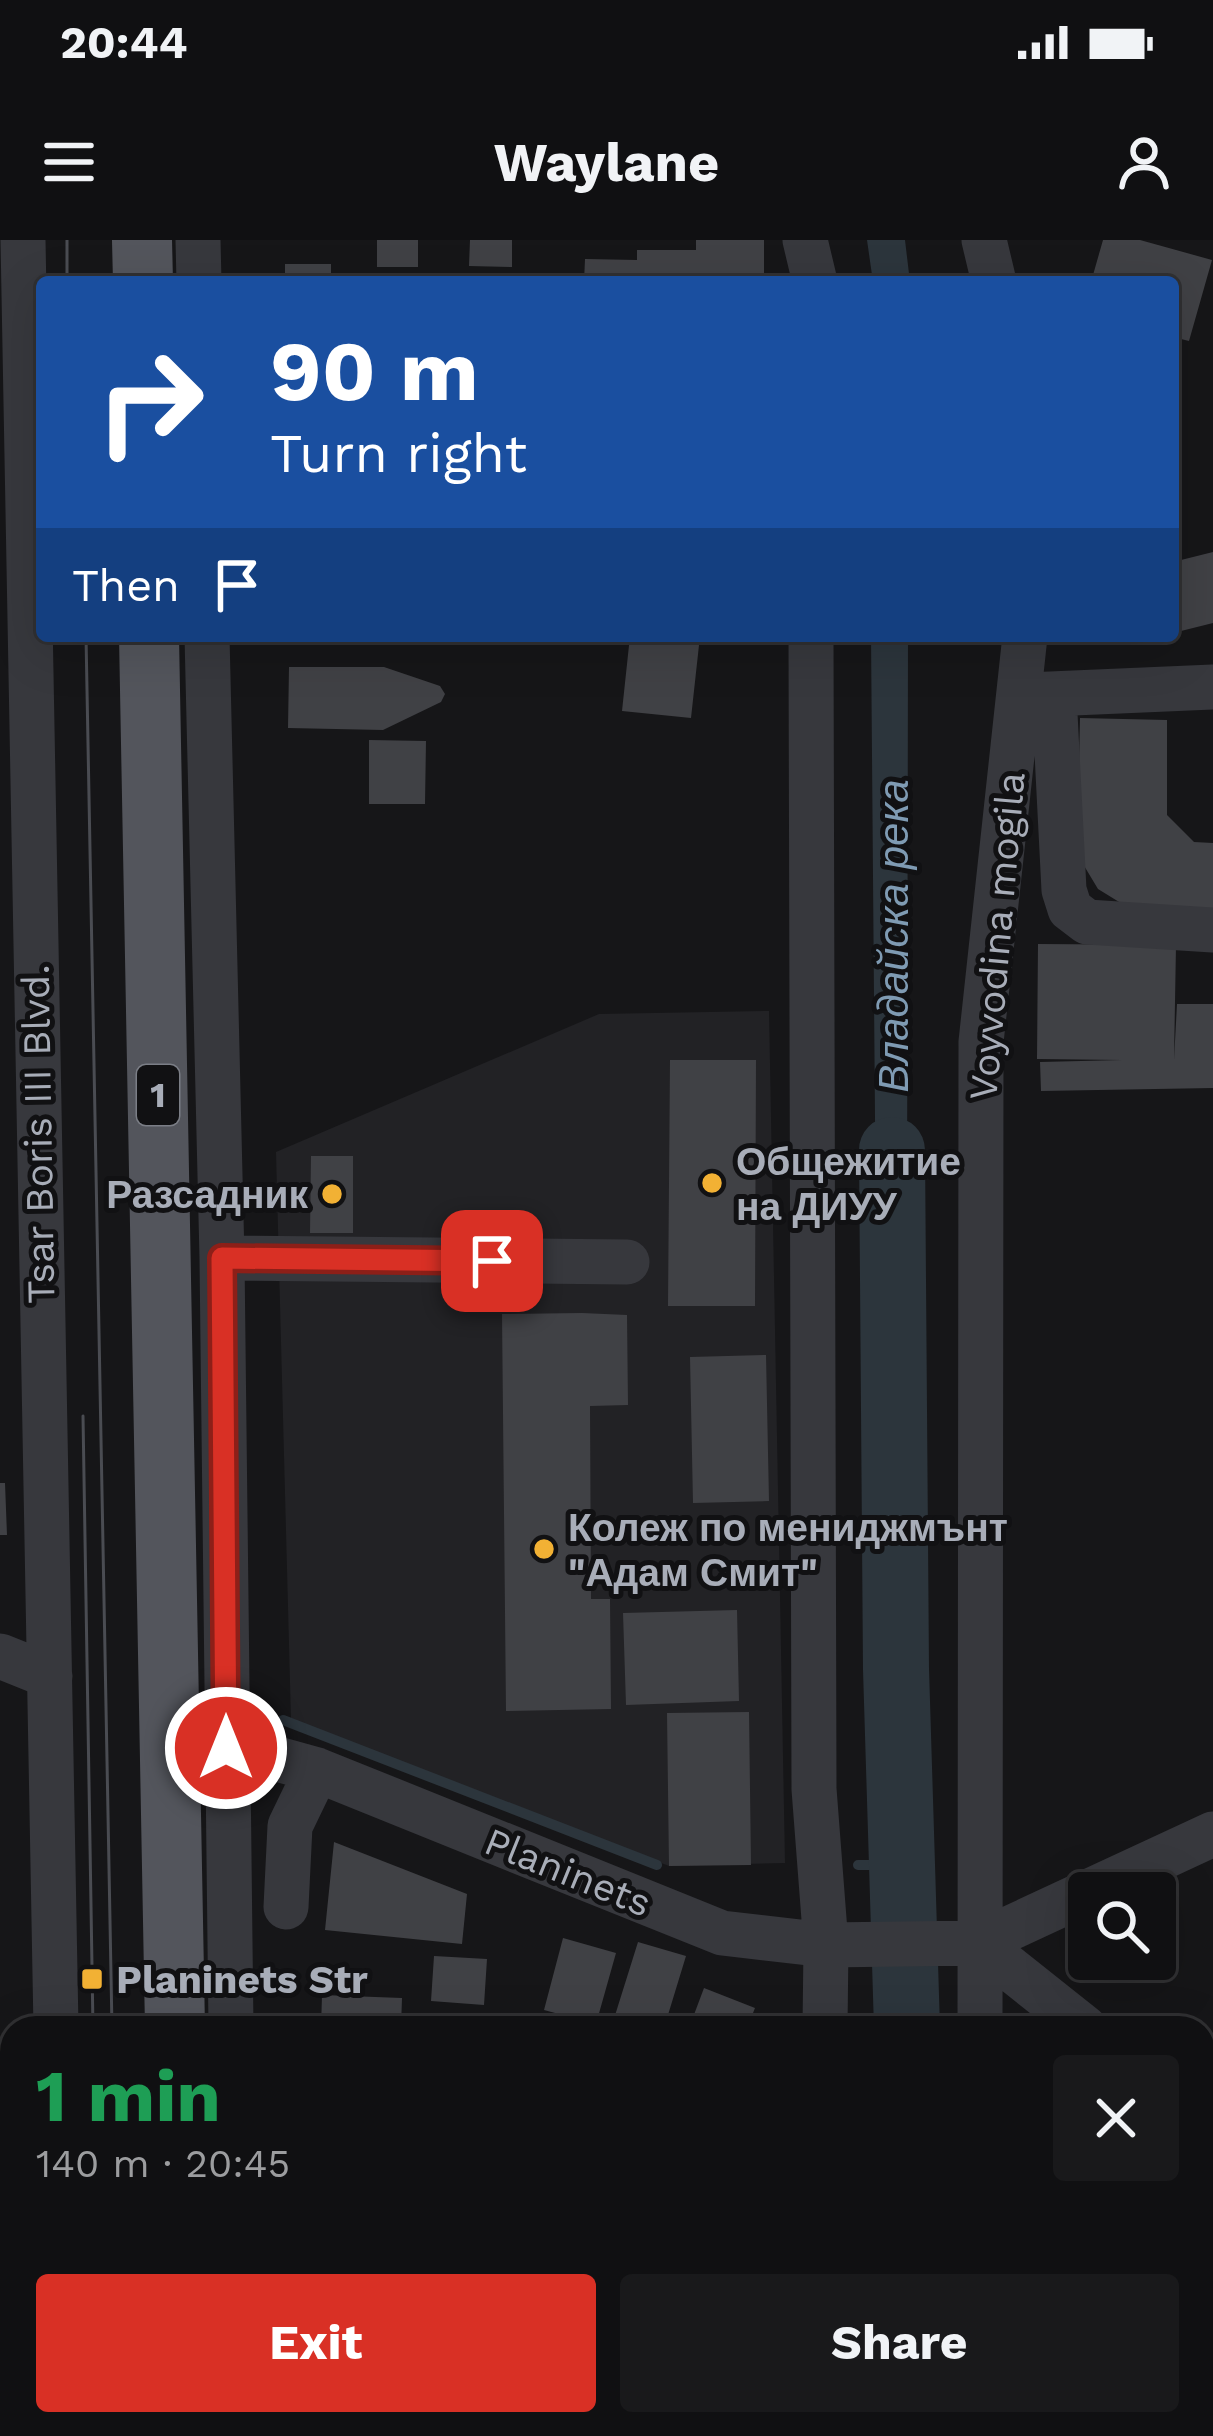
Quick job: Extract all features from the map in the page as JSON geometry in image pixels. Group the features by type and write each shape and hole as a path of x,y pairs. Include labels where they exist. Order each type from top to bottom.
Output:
{"main road":[{"path":"142,240 143,276"},
{"name":"1","path":"149,642 198,1748 176,2016"}],"street":[{"name":"Tsar Boris III Blvd.","path":"22,240 13,546 50,1676 56,2016"},
{"path":"198,240 199,276"},
{"path":"805,240 814,276"},
{"path":"985,240 993,276"},
{"path":"207,642 222,1258 198,1748 230,2016"},
{"path":"811,642 814,1789 841,1945 827,2016"},
{"name":"Voyvodina mogila","path":"977,2016 959,1943 981,1042 1036,695 1026,642"},
{"path":"1213,687 1036,695 1070,909 1087,922 1213,929"},
{"path":"222,1258 627,1262"},
{"path":"0,1656 50,1676"},
{"name":"Planinets","path":"198,1748 275,1757 316,1770 722,1934 841,1945 959,1943"},
{"path":"286,1907 290,1826 316,1770"},
{"path":"959,1943 1213,1834"},
{"path":"959,1943 1067,2016"}],"shaded area":[{"path":"769,1011 785,1863 669,1866 291,1720 276,1152 599,1014"}],"water":[{"path":"867,240 905,240 909,276 872,276"},
{"path":"871,642 908,642 907,1238 876,1238"}],"building":[{"path":"377,240 418,240 418,267 377,267"},
{"path":"470,240 512,240 512,267 469,266"},
{"path":"696,240 764,240 764,276 584,276 585,259 637,260 637,250 696,250"},
{"path":"1103,240 1140,240 1212,260 1189,341 1179,338 1179,276 1093,276"},
{"path":"285,264 331,264 331,274 383,274 383,276 285,276"},
{"path":"1213,552 1213,623 1179,632 1179,560"},
{"path":"629,642 699,642 691,718 622,711"},
{"path":"289,667 384,667 440,686 445,694 441,702 383,730 288,728"},
{"path":"1080,718 1167,720 1167,815 1194,842 1213,843 1213,917 1137,913 1098,889 1077,854"},
{"path":"369,740 426,741 425,804 369,804"},
{"path":"1038,944 1176,945 1174,1060 1177,1004 1213,1004 1213,1088 1041,1091 1040,1062 1122,1060 1037,1059"},
{"name":"Общежитие на ДИУУ","path":"670,1060 756,1060 755,1306 668,1306"},
{"name":"Разсадник","path":"311,1156 353,1156 353,1233 310,1233"},
{"path":"502,1314 627,1315 628,1405 590,1406 591,1599 610,1599 611,1709 506,1711"},
{"path":"766,1355 769,1501 693,1503 690,1357"},
{"path":"0,1483 5,1483 7,1535 0,1535"},
{"path":"737,1610 739,1701 626,1705 623,1613"},
{"path":"749,1712 751,1865 669,1866 667,1713"},
{"path":"334,1842 467,1894 462,1944 325,1930"},
{"path":"563,1938 616,1953 598,2016 544,2010"},
{"path":"638,1942 686,1956 668,2016 615,2016"},
{"path":"434,1956 487,1959 484,2005 431,2001"},
{"path":"704,1988 755,2008 752,2016 694,2016"},
{"path":"322,1995 402,1998 401,2016 321,2016"}],"waterway":[{"name":"Владайска река","path":"892,1150 896,1669 907,2016"},
{"path":"283,1720 657,1865"},
{"path":"858,1865 902,1865"}],"tram line":[{"path":"67,240 67,276"},
{"path":"86,642 112,2016"},
{"path":"83,1416 93,2016"}],"place":[{"name":"Общежитие на ДИУУ","path":"712,1183"},
{"name":"Разсадник","path":"332,1194"},
{"name":"Колеж по мениджмънт \"Адам Смит\"","path":"544,1549"},
{"name":"Planinets Str","path":"92,1979"}],"route":[{"path":"226,1748 222,1258 492,1261"}]}
